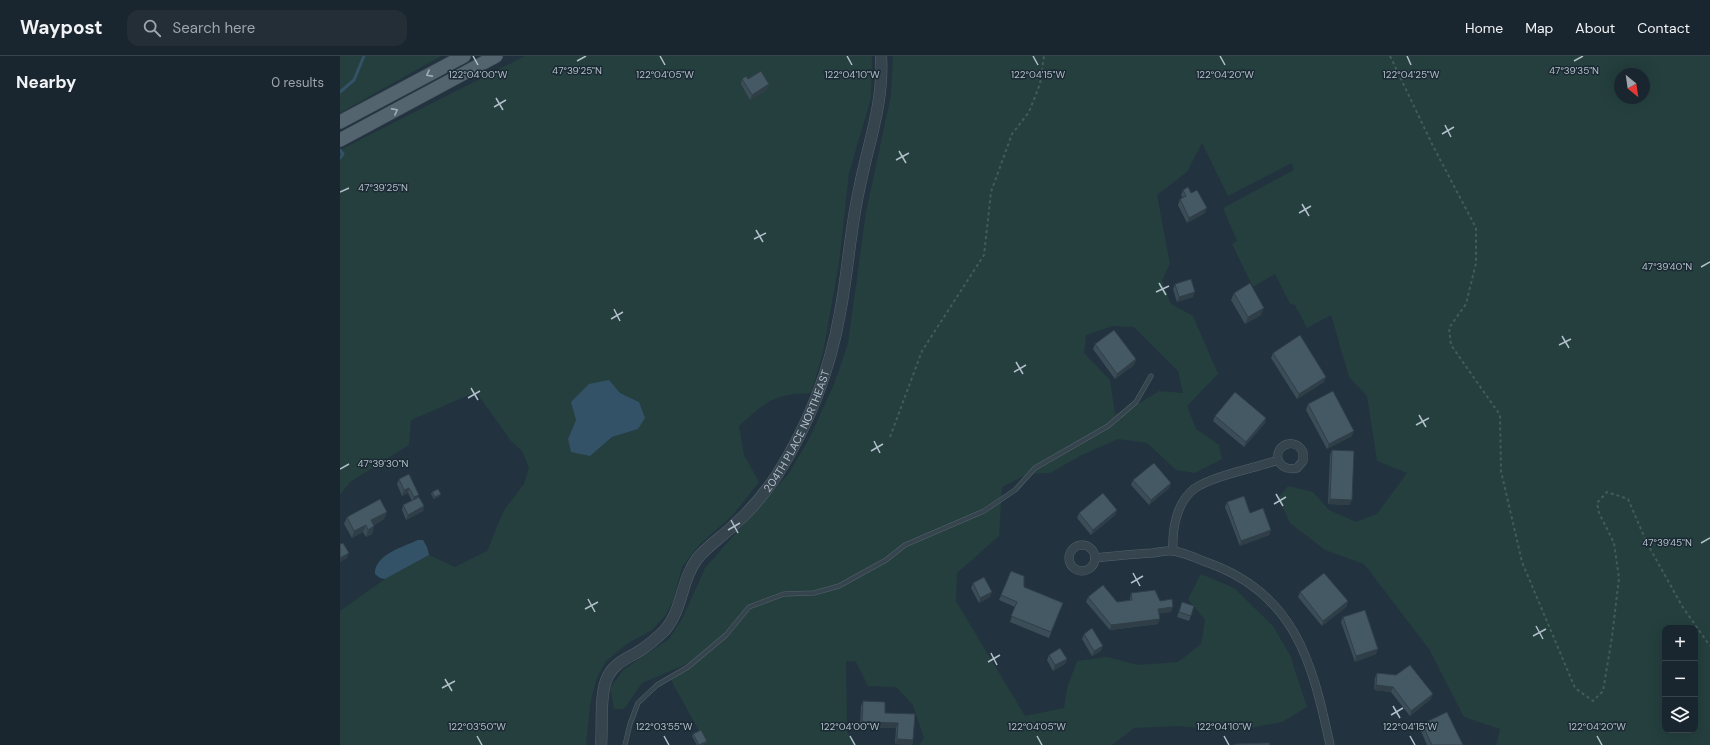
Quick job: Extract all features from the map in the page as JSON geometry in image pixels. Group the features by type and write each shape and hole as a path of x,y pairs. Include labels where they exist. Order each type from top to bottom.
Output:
{"main road":[{"path":"340,122 464,56"},
{"path":"340,140 496,56"}],"street":[{"name":"204TH PLACE NORTHEAST","path":"601,745 603,699 607,676 613,668 624,659 641,650 654,640 672,620 689,574 696,560 752,507 776,476 815,402 830,357 840,313 859,189 880,101 881,56"},
{"path":"1173,551 1172,534 1177,514 1183,502 1193,490 1205,483 1278,460"},
{"path":"1095,558 1173,551 1237,574 1265,595 1284,615 1296,634 1305,656 1318,697 1330,745"}],"lane":[{"path":"625,745 630,724 638,703 656,685 688,667 726,635 749,607 784,594 814,593 839,586 886,560 905,545 984,511 1015,490 1035,468 1108,426 1136,402 1151,376"}],"path":[{"path":"890,437 922,351 984,256 991,192 1012,134 1029,112 1040,84 1044,56"},
{"path":"1390,56 1433,146 1476,228 1476,263 1466,304 1449,328 1451,345 1500,415 1501,471 1522,562 1575,688 1593,701 1603,691 1612,637 1619,578 1614,543 1599,513 1597,502 1607,492 1628,499 1647,542 1682,606 1710,646"}],"green space":[{"path":"340,56 441,56 340,113"},
{"path":"525,56 872,56 871,98 849,173 839,262 823,353 811,393 788,395 771,401 756,411 739,426 744,455 759,482 732,516 699,545 682,567 673,601 665,616 652,630 627,644 606,661 596,680 590,705 586,745 340,745 340,611 385,579 429,555 455,567 487,551 504,510 524,484 529,468 522,451 511,441 476,392 411,420 409,445 350,482 340,495 340,150","holes":["620,393 639,402 638,429 612,437 590,456 568,439 576,420"]},
{"path":"893,56 1710,56 1710,745 1496,745 1500,729 1464,717 1429,649 1364,564 1325,550 1290,523 1278,498 1288,486 1313,492 1329,510 1356,522 1377,514 1407,473 1377,461 1367,396 1349,377 1331,315 1307,328 1295,305 1290,304 1275,274 1253,287 1232,244 1237,241 1223,208 1294,170 1292,163 1228,196 1202,143 1187,172 1157,195 1170,264 1162,280 1171,304 1193,316 1218,374 1187,406 1196,429 1219,445 1222,459 1195,473 1176,470 1147,443 1118,439 1080,456 1050,473 1028,474 1002,487 999,536 957,573 956,601 1025,716 1064,708 1067,688 1077,661 1107,657 1138,665 1178,662 1201,644 1205,620 1188,599 1201,574 1234,588 1273,626 1290,655 1307,707 1282,722 1233,731 1178,726 1134,728 1112,745 919,745 924,738 913,705 896,687 868,686 856,662 846,661 847,732 857,745 704,745 706,744 671,680 696,663 689,663 642,683 624,709 614,709 610,688 623,670 669,639 682,619 705,568 789,473 809,439 834,384 848,343 866,212 891,95","holes":["1113,326 1134,327 1178,371 1183,393 1159,391 1130,409 1115,414 1110,380 1084,353 1086,335"]}],"water":[{"path":"609,380 620,393 639,402 645,418 638,429 612,437 590,456 571,452 568,439 576,420 571,402 589,384"},
{"path":"418,540 423,540 429,555 385,579 380,578 375,574 376,567 379,562 390,552"}],"building":[{"path":"761,71 769,84 752,95 742,79 746,76 748,79"},
{"path":"1188,187 1191,193 1197,190 1207,208 1189,218 1180,199 1186,196 1183,190"},
{"path":"1191,279 1195,292 1179,297 1175,284"},
{"path":"1250,283 1264,308 1248,317 1234,293"},
{"path":"1114,330 1136,359 1117,374 1095,344"},
{"path":"1300,335 1326,377 1299,394 1273,353"},
{"path":"1333,391 1354,431 1329,444 1308,404"},
{"path":"1235,392 1266,418 1246,442 1215,416"},
{"path":"1332,450 1354,451 1352,500 1330,499"},
{"path":"1154,463 1171,483 1151,500 1133,480"},
{"path":"409,474 419,495 414,497 409,488 404,490 399,479"},
{"path":"438,489 441,494 435,497 432,492"},
{"path":"1103,493 1117,510 1093,530 1079,513"},
{"path":"1244,496 1250,513 1263,508 1271,530 1241,541 1227,502"},
{"path":"419,497 424,506 408,515 403,505"},
{"path":"380,499 387,512 371,520 374,526 368,530 366,525 354,531 347,517"},
{"path":"343,543 349,553 340,558 340,544"},
{"path":"1011,571 1024,576 1024,587 1063,603 1051,632 1011,616 1017,602 1001,595"},
{"path":"1324,573 1348,601 1323,621 1300,592"},
{"path":"984,577 992,592 980,598 973,583"},
{"path":"1103,585 1117,602 1132,600 1131,593 1155,590 1160,601 1172,599 1173,607 1158,609 1160,619 1111,625 1088,597"},
{"path":"1182,602 1194,606 1191,616 1179,612"},
{"path":"1365,610 1378,649 1356,656 1343,617"},
{"path":"1092,628 1103,646 1094,651 1084,634"},
{"path":"1060,648 1067,659 1055,665 1049,655"},
{"path":"1410,665 1433,694 1411,711 1393,687 1376,685 1377,673 1396,675"},
{"path":"863,701 885,702 885,713 915,714 913,740 897,739 898,723 862,722"},
{"path":"1447,712 1463,745 1432,745 1422,724"},
{"path":"701,730 707,741 699,745 693,734"},
{"path":"1269,743 1270,745 1233,745 1237,744"}],"waterway":[{"path":"340,92 354,80 364,56"},
{"path":"340,150 343,154 340,158"}]}
